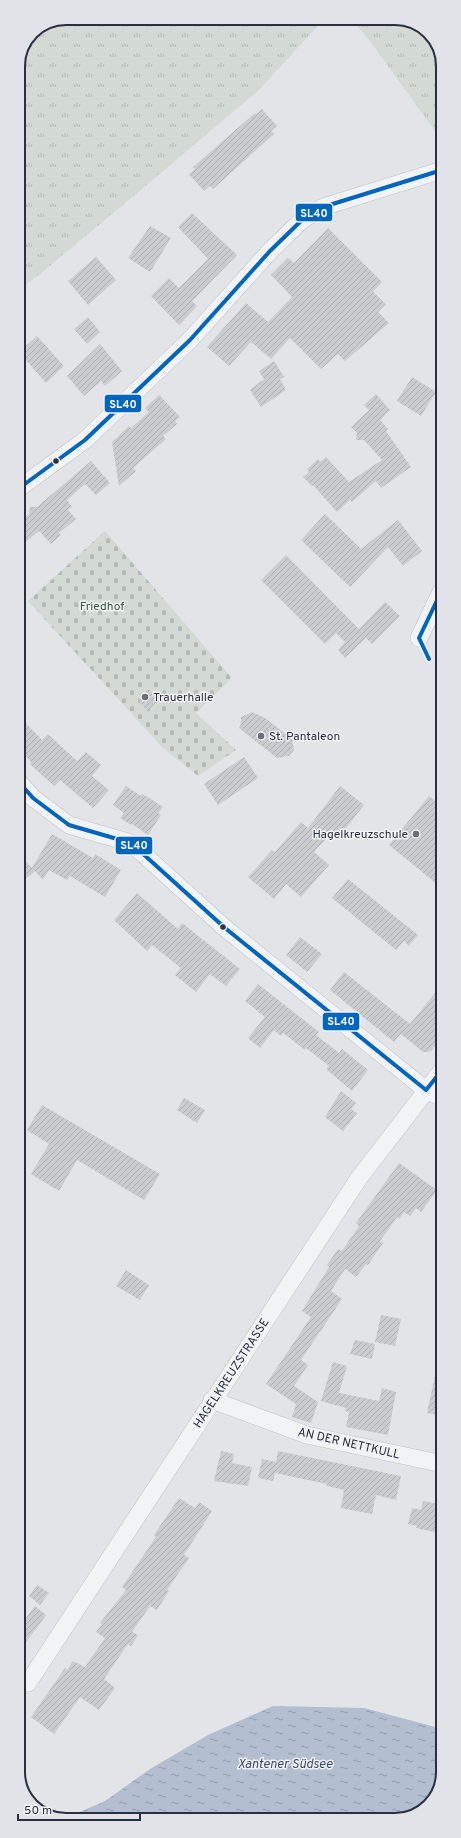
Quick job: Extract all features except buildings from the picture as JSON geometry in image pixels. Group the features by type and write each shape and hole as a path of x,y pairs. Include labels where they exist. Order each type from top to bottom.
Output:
{"street":[{"path":"25,484 85,440 190,340 270,252 302,220 323,207 436,172"},
{"path":"419,638 436,603"},
{"path":"25,789 33,798 69,825 131,843 224,928 426,1090 436,1095"},
{"name":"HAGELKREUZSTRASSE","path":"28,1683 98,1579 212,1400 359,1178 436,1078"},
{"name":"AN DER NETTKULL","path":"212,1400 306,1435 436,1463"}],"green space":[{"path":"66,25 319,25 259,90 25,285 25,66 28,50 37,37 50,28"},
{"path":"356,25 406,26 422,35 428,41 433,50 436,66 436,133 370,41"},
{"name":"Friedhof","path":"105,531 232,678 196,713 236,750 198,776 163,748 28,601"}],"water":[{"name":"Xantener Südsee","path":"273,1706 364,1708 436,1727 436,1772 434,1785 428,1797 422,1803 408,1811 395,1813 77,1813 105,1801 150,1769 208,1735"}],"transit line":[{"name":"SL40","path":"25,484 85,440 190,340 270,251 302,220 323,207 436,172"},
{"name":"SL40","path":"429,659 419,638 436,603"},
{"name":"SL40","path":"25,789 33,798 69,825 131,843 225,928 426,1090 436,1078"}],"place":[{"name":"Trauerhalle","path":"145,697"},
{"name":"St. Pantaleon","path":"261,736"},
{"name":"Hagelkreuzschule","path":"416,834"}]}
